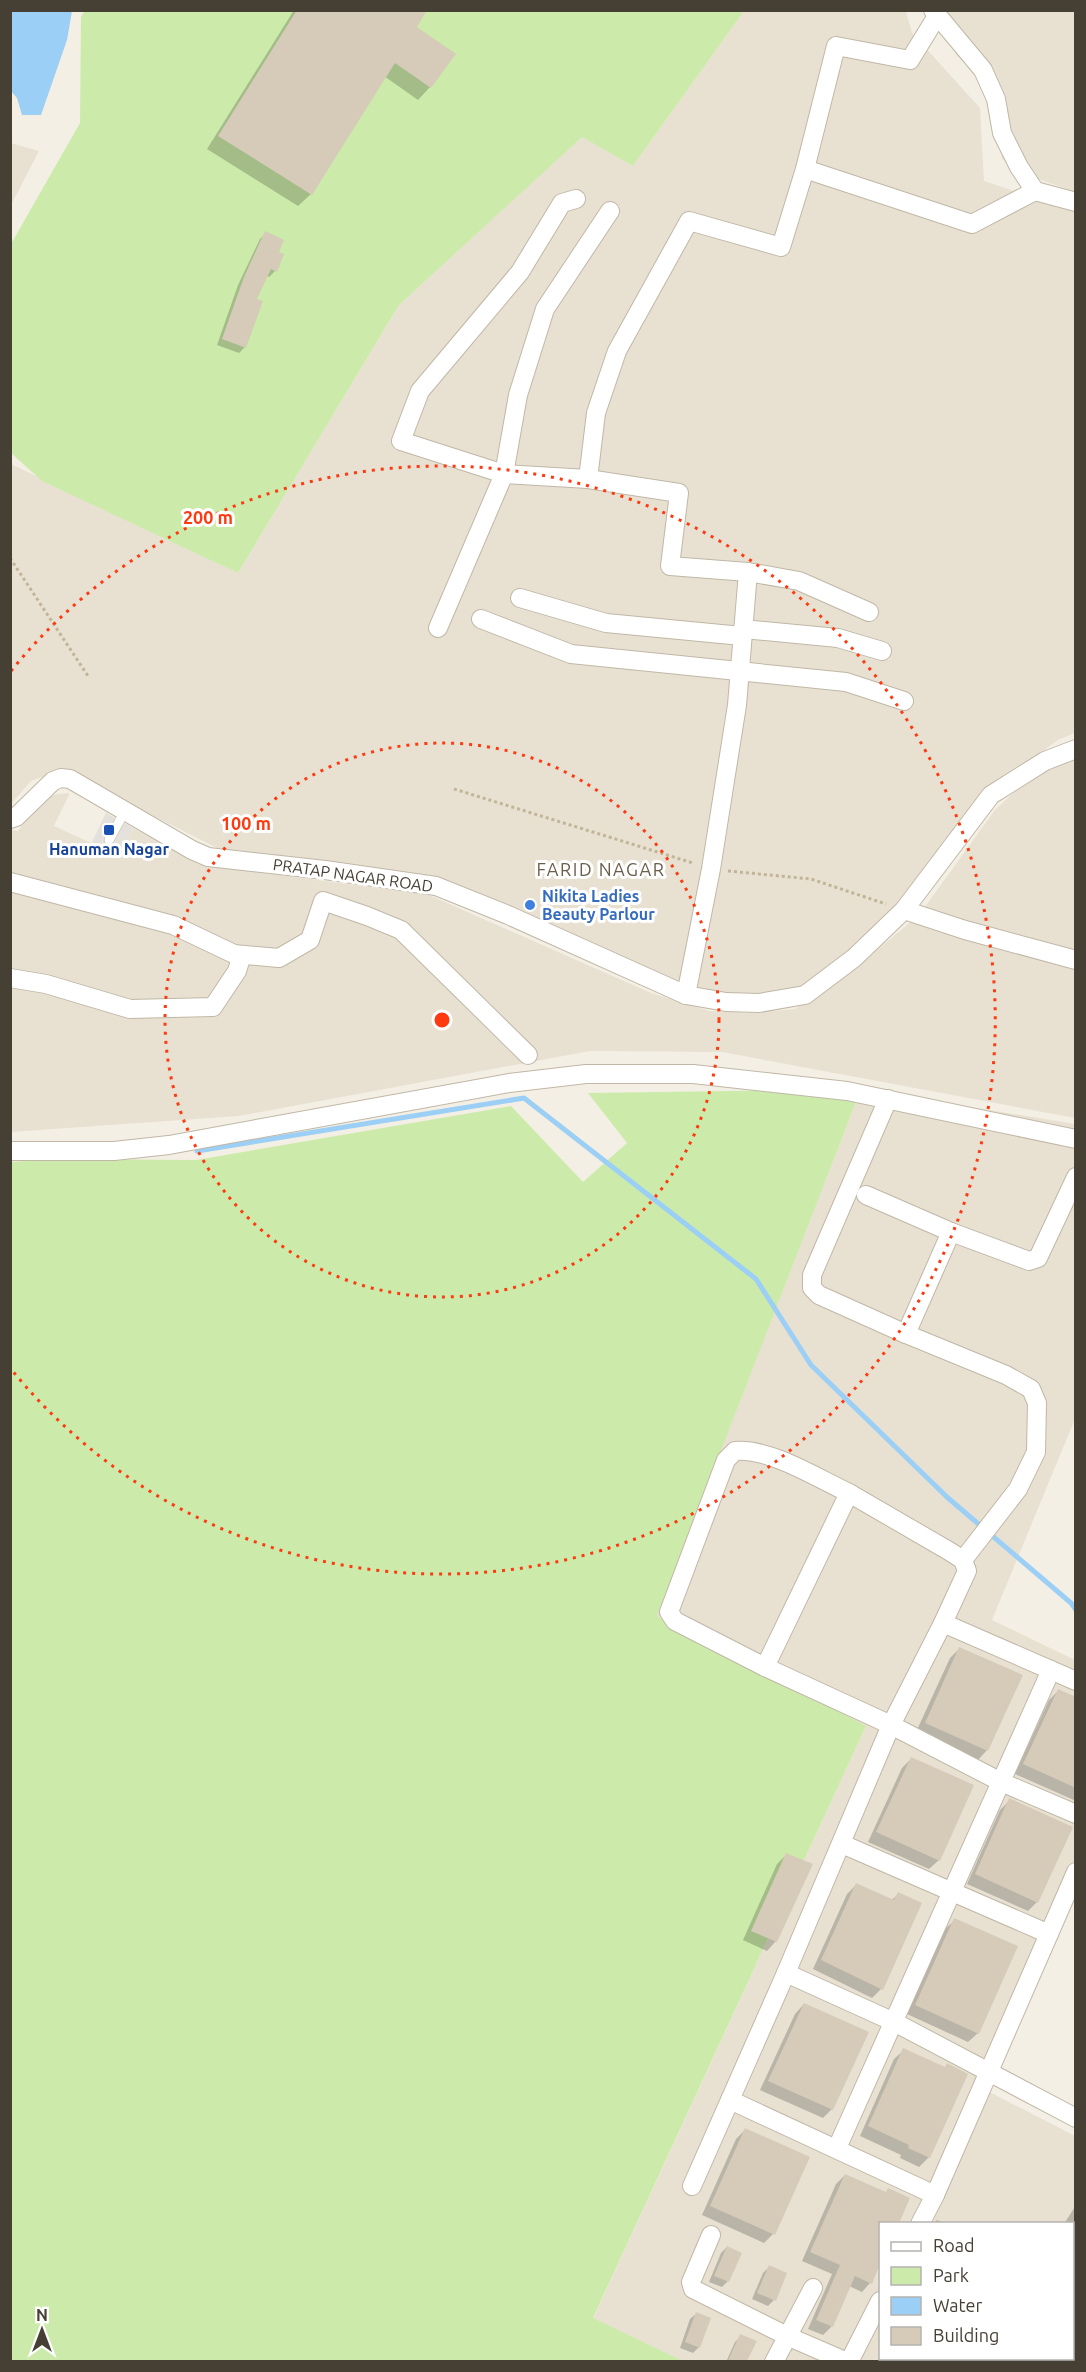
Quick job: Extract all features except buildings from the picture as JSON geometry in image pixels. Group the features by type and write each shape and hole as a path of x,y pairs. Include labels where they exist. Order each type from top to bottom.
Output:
{"street":[{"path":"588,479 596,413 617,351 689,221 781,247 805,169 836,46 910,60 935,13 983,70 996,99 1002,133 1019,167 1035,191 1076,202"},
{"path":"805,169 972,224 1035,191"},
{"path":"576,199 562,203 520,272 420,391 401,441 504,474 588,479 680,493 670,566 748,572 799,581 869,612"},
{"path":"438,628 504,474 518,395 545,309 610,211"},
{"path":"686,995 711,869 736,705 748,572"},
{"path":"520,598 606,623 838,638 882,651"},
{"path":"481,620 571,654 740,669 846,682 904,701"},
{"name":"PRATAP NAGAR ROAD","path":"10,819 16,818 53,781 60,778 70,779 208,857 325,870 436,886 508,915 686,995 726,1002 759,1003 805,995 854,957 904,910 991,795 1045,761 1076,749"},
{"path":"10,882 173,925 234,954 242,955 279,958 310,940 323,901 367,915 401,930 528,1055"},
{"path":"904,910 965,930 1076,960"},
{"path":"10,978 46,984 130,1009 213,1007 237,971 242,955"},
{"path":"10,1151 114,1152 169,1145 509,1083 586,1074 693,1074 847,1091 1076,1139"},
{"path":"692,2186 842,1844 891,1725 967,1571 968,1555 1018,1489 1036,1452 1037,1403 1031,1389 1006,1375 819,1295 812,1288 812,1275 888,1099"},
{"path":"866,1195 951,1232 1029,1261 1038,1258 1076,1177"},
{"path":"906,1334 951,1232"},
{"path":"968,1555 849,1493 777,1460 748,1450 735,1451 726,1460 669,1612 675,1621 765,1667 891,1725 1001,1782 1076,1814"},
{"path":"765,1667 849,1493"},
{"path":"943,1623 1076,1681"},
{"path":"837,2148 1051,1670"},
{"path":"842,1844 1049,1934"},
{"path":"921,2222 935,2195 1076,1872"},
{"path":"786,1973 894,2022 1076,2118"},
{"path":"730,2100 935,2195"},
{"path":"711,2235 691,2282 693,2289 787,2336 848,2361 879,2303"},
{"path":"774,2361 813,2288"}],"lane":[{"path":"109,840 125,811"}],"path":[{"path":"10,558 88,676"},
{"path":"454,789 711,869 810,879 904,910"}],"shaded area":[{"path":"744,11 906,11 912,33 980,108 984,181 1075,211 1075,733 1058,740 978,798 879,926 811,985 760,996 717,993 663,977 412,876 217,848 130,804 53,773 31,781 11,804 11,464 238,573 399,305 582,136 633,166"},
{"path":"931,11 1075,11 1075,192 1021,173 1002,159 997,93 957,56"},
{"path":"10,143 39,151 11,205"},
{"path":"1075,756 1075,1118 722,1052 590,1051 239,1116 11,1132 11,830 18,831 41,800 57,794 70,793 54,826 120,856 133,828 198,864 429,895 651,993 710,1011 752,1013 795,1009 843,978 919,915 995,810 1028,779"},
{"path":"106,813 133,828 120,856 92,842"},
{"path":"861,1089 1075,1124 1075,1419 992,1620 1075,1660 1075,1859 974,2084 1075,2136 1075,2361 683,2361 593,2319 866,1726 656,1617"}],"green space":[{"path":"84,11 744,11 633,166 582,137 399,305 238,573 42,481 11,453 11,244 80,123 81,17"},
{"path":"861,1089 657,1616 866,1726 593,2318 683,2361 11,2362 11,1162 56,1159 196,1160 511,1106 583,1182 627,1143 588,1093"},
{"path":"1075,2313 1075,2361 968,2361 1074,2360"}],"water":[{"path":"10,11 72,11 67,40 41,115 22,115 17,98 11,91"}],"waterway":[{"path":"197,1151 524,1098 756,1279 811,1365 948,1498 1071,1603 1076,1610"}],"place":[{"name":"Hanuman Nagar","path":"109,830"},
{"name":"Nikita Ladies Beauty Parlour","path":"530,905"}],"district":[{"name":"FARID NAGAR","path":"601,870"}]}
